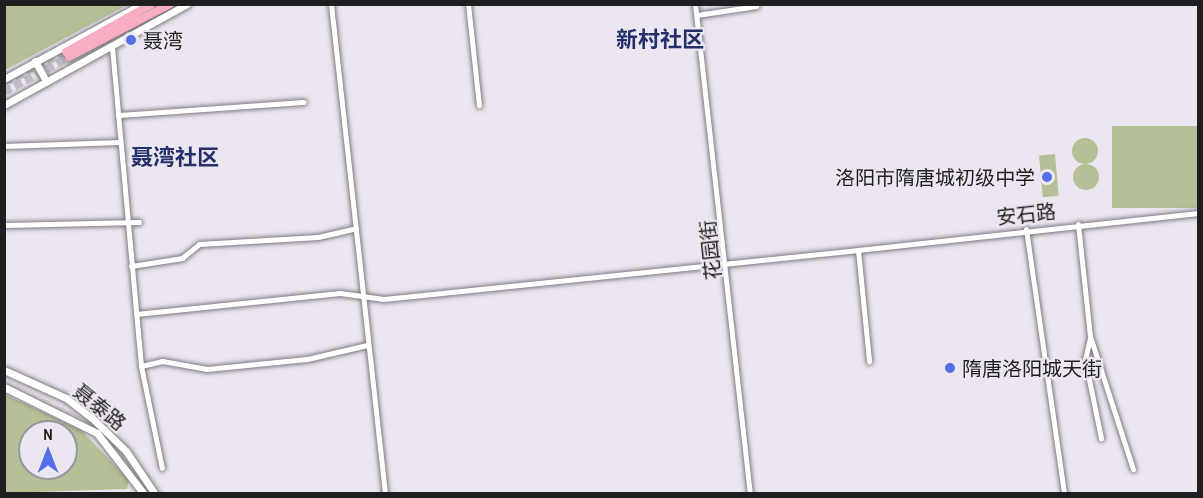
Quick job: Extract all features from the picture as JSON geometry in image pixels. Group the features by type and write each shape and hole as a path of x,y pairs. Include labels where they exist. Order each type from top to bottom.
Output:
{"main road":[{"path":"4,79 142,4"},
{"path":"152,4 67,55 170,4"},
{"path":"4,105 187,4"},
{"path":"35,61 46,81"},
{"name":"聂泰路","path":"4,370 66,398 98,423 155,494"},
{"name":"聂泰路","path":"4,387 96,433 144,494"}],"street":[{"path":"331,4 385,494"},
{"path":"468,4 479,105"},
{"name":"花园街","path":"695,4 727,264 750,494"},
{"path":"697,15 756,6"},
{"path":"112,47 126,222 141,366 162,468"},
{"path":"118,115 304,102"},
{"path":"4,146 120,142"},
{"name":"安石路","path":"136,314 340,293 384,299 858,250 1026,229 1198,213"},
{"path":"4,225 139,222"},
{"path":"1078,224 1090,336 1133,469"},
{"path":"131,266 182,258 199,244 318,237 356,228"},
{"path":"1026,229 1064,494"},
{"path":"858,250 870,361"},
{"path":"1090,336 1085,360 1101,438"},
{"path":"141,366 162,362 207,369 307,359 367,345"}],"green space":[{"path":"5,4 127,4 127,5 5,70"},
{"path":"1112,126 1198,126 1198,208 1112,208"},
{"path":"1085,138 1094,142 1098,151 1094,160 1085,164 1076,160 1072,151 1076,142"},
{"path":"1055,154 1059,196 1043,197 1039,155"},
{"path":"1086,164 1095,168 1099,177 1095,186 1086,190 1077,186 1073,177 1077,168"},
{"path":"4,394 60,420 18,420 18,480 78,480 78,429 129,480 127,489 5,493"}],"tunnel":[{"path":"4,82 66,52"},
{"path":"4,92 69,57"}],"place":[{"name":"聂湾","path":"131,40"},
{"name":"洛阳市隋唐城初级中学","path":"1047,177"},
{"name":"隋唐洛阳城天街","path":"950,368"}],"district":[{"name":"新村社区","path":"660,40"},
{"name":"聂湾社区","path":"175,158"}]}
